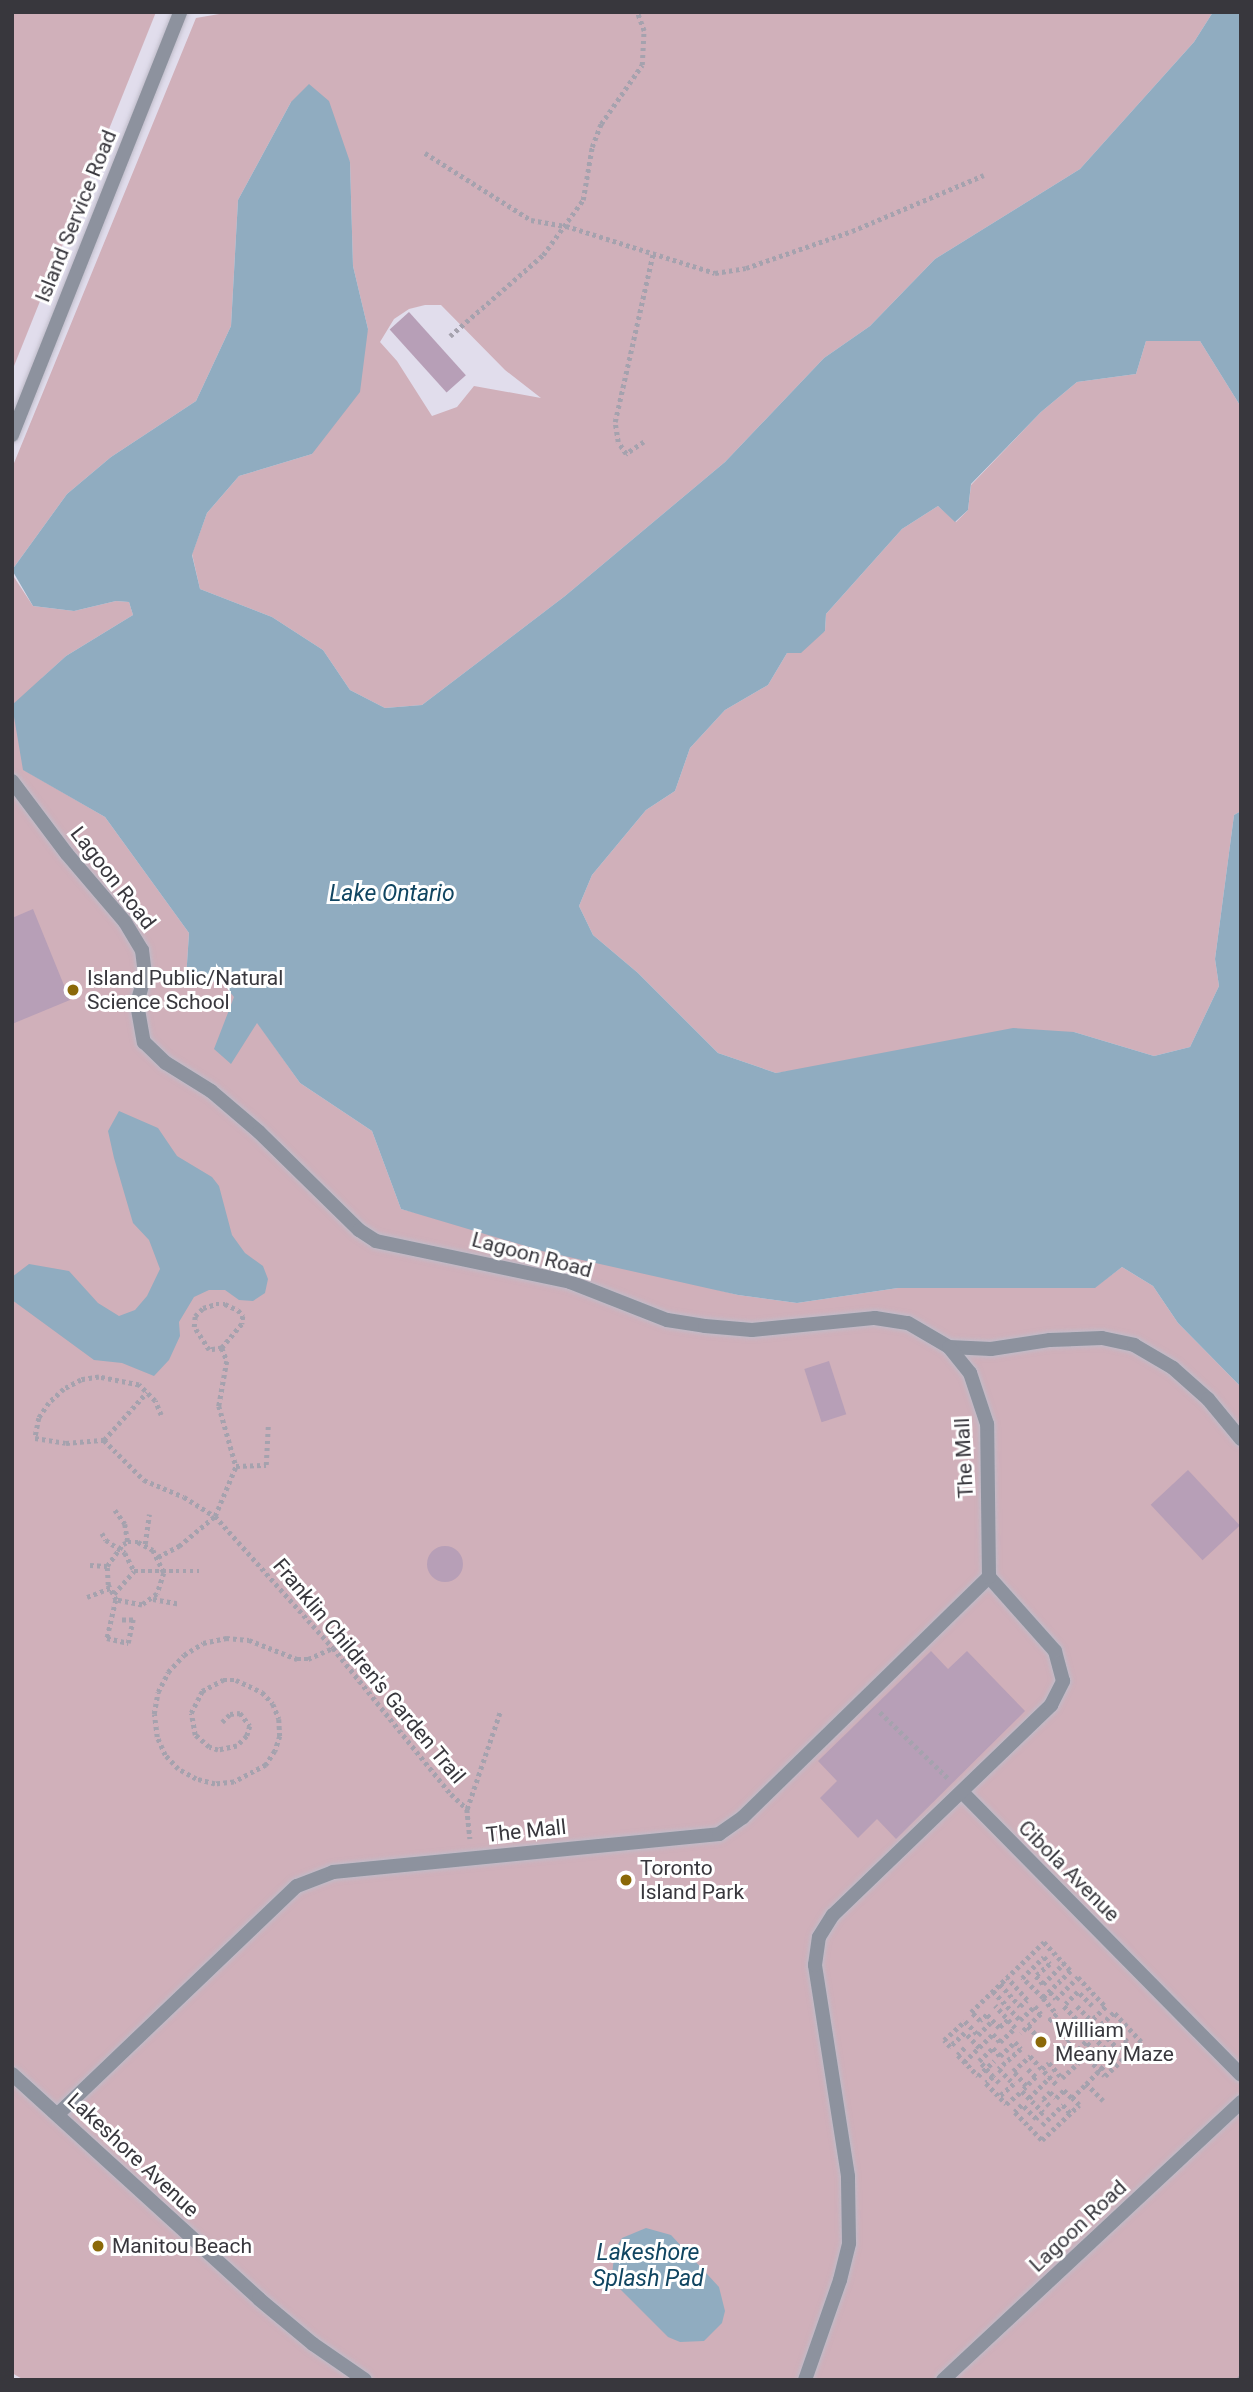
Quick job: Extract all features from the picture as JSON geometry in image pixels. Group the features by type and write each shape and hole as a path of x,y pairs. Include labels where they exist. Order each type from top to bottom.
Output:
{"lane":[{"name":"Island Service Road","path":"12,435 180,12"},
{"name":"Lagoon Road","path":"12,781 67,854 125,922 142,950 145,974 137,1004 144,1042 166,1063 211,1091 259,1132 359,1230 376,1241 570,1282 667,1320 752,1330 866,1318 891,1319 913,1325 949,1347 991,1349 1050,1340 1102,1338 1134,1345 1174,1368 1209,1399 1241,1439"},
{"name":"The Mall","path":"58,2114 297,1886 333,1872 719,1834 743,1817 989,1577 987,1424 970,1373 949,1347"},
{"path":"805,2380 840,2280 849,2243 849,2183 817,1978 818,1942 833,1915 1054,1703 1063,1681 1060,1662 1053,1649 989,1577"},
{"name":"Cibola Avenue","path":"962,1792 1241,2075"},
{"name":"Lakeshore Avenue","path":"12,2074 259,2299 361,2378"},
{"name":"Lagoon Road","path":"943,2380 1241,2102"}],"path":[{"path":"450,336 543,255 583,200 592,147 601,124 642,65 644,31 637,12"},
{"path":"425,153 531,220 566,226 715,273 746,268 852,231 984,175"},
{"path":"644,442 626,454 618,442 615,422 653,253"},
{"path":"216,1304 225,1304 239,1310 243,1316 242,1324 222,1348 209,1350 194,1327 195,1316 203,1308 216,1304"},
{"path":"158,1556 178,1546 215,1516 236,1466 219,1406 227,1362 222,1348"},
{"path":"147,1392 104,1440 66,1443 34,1438 39,1418 49,1403 64,1389 81,1380 99,1377 139,1385 147,1392 161,1415"},
{"path":"236,1466 266,1465 268,1426"},
{"name":"Franklin Children's Garden Trail","path":"104,1440 144,1480 184,1497 215,1516 333,1648 451,1794 467,1809 472,1858"},
{"path":"115,1510 125,1524 128,1542"},
{"path":"145,1545 149,1514"},
{"path":"102,1533 106,1540 125,1553 134,1571"},
{"path":"128,1542 145,1545 158,1556 164,1573 157,1594 142,1605 115,1597 110,1588 107,1566 118,1549 128,1542"},
{"path":"90,1565 107,1566"},
{"path":"134,1571 199,1571"},
{"path":"122,1620 133,1620 128,1643 107,1638 115,1597 134,1571"},
{"path":"87,1597 110,1588"},
{"path":"152,1599 180,1604"},
{"path":"222,1722 230,1714 240,1713 250,1726 247,1736 237,1746 218,1750 209,1747 195,1735 191,1713 202,1691 223,1680 236,1680 262,1692 273,1704 279,1719 280,1736 266,1765 234,1782 215,1784 196,1779 178,1769 166,1755 157,1737 154,1714 158,1692 168,1672 184,1655 203,1643 226,1638 249,1640 286,1656 308,1659 333,1648"},
{"path":"866,1697 962,1792"},
{"path":"467,1809 500,1712"},
{"path":"1008,2020 999,2028 987,2015 980,2021 971,2012 1044,1942 1071,1971 1043,1998"},
{"path":"1048,2022 1057,2014 1022,1978 1044,1957 1050,1964 1037,1976 1043,1984 1064,1964"},
{"path":"1000,1984 1020,2006 1027,2000 1007,1978"},
{"path":"1050,1992 1056,1999 1078,1978 1106,2007 1078,2034 1065,2021 1057,2028 1070,2042 1055,2057"},
{"path":"993,1991 1020,2020 1035,2006 1041,2014 1021,2033"},
{"path":"1092,2006 1078,1992 1064,2006 1113,2057"},
{"path":"964,2062 993,2034 1000,2042 1015,2028 995,2006"},
{"path":"1077,2006 1092,2021"},
{"path":"1099,2056 1086,2042 1079,2049 1105,2076 1141,2042 1114,2013 1098,2028 1119,2050"},
{"path":"979,2048 965,2033 950,2047 944,2040 965,2021 978,2035 992,2021"},
{"path":"1028,2026 1042,2041"},
{"path":"1072,2098 1127,2042 1114,2028"},
{"path":"999,2083 979,2061 993,2048 1000,2056 1015,2042 1021,2049 999,2069 1014,2084 999,2097"},
{"path":"965,2048 958,2055 978,2076 994,2061"},
{"path":"1042,2069 1049,2063 1062,2078 1078,2063 1071,2055 1063,2063"},
{"path":"1026,2086 1013,2071 1030,2056 1057,2085"},
{"path":"993,2077 986,2083 1006,2104 1036,2077 1028,2069"},
{"path":"1029,2098 1050,2077"},
{"path":"1086,2084 1103,2101"},
{"path":"1022,2091 1043,2112 1035,2119 1022,2105 1015,2112 1042,2140 1079,2105 1064,2090 1056,2098 1050,2092 1043,2099 1049,2106"},
{"path":"1042,2125 1063,2105 1070,2113"}],"shaded area":[{"path":"12,12 156,12 12,371"},
{"path":"231,12 1213,12 1194,42 1080,169 935,259 870,326 824,358 725,462 565,596 422,705 385,708 350,690 323,650 272,617 200,589 192,554 207,513 239,476 312,454 368,329 353,266 350,162 291,102 238,200 231,326 196,401 111,457 67,494 12,570 12,468 196,18","holes":["441,305 505,370 541,398 474,386 457,407 432,416 397,361 380,342 394,319 409,309"]},
{"path":"1146,341 1200,341 1241,407 1241,811 1234,815 1215,959 1219,986 1190,1047 1154,1056 1074,1032 776,1073 718,1053 638,973 593,935 579,906 592,875 646,810 675,791 690,748 725,710 768,685 787,653 825,631 826,614 902,529 938,506 956,522 968,510 971,485 1041,412 1077,382 1136,374"},
{"name":"Toronto Island Park","path":"12,574 33,606 74,611 116,601 129,602 133,615 66,656 42,678 24,770 105,817 189,933 186,979 222,982 257,1022 300,1083 372,1131 401,1209 738,1295 797,1303 898,1288 1094,1288 1122,1267 1153,1286 1178,1323 1241,1387 1241,2380 24,2380 12,2373"}],"water":[{"name":"Lake Ontario","path":"1213,12 1241,12 1241,407 1200,341 1146,341 1136,374 1077,382 1041,412 971,484 968,510 955,522 938,506 902,529 826,614 825,631 801,653 787,653 768,685 725,710 690,748 675,791 646,810 592,875 579,906 593,935 638,973 718,1053 776,1073 1013,1028 1074,1032 1154,1056 1190,1047 1219,986 1215,959 1234,815 1241,811 1241,1387 1178,1323 1153,1286 1122,1267 1095,1288 898,1288 797,1303 738,1295 542,1251 401,1209 372,1131 300,1083 257,1023 231,1064 214,1049 234,997 222,982 186,979 189,933 105,817 23,770 12,705 66,656 133,615 129,602 116,601 74,611 33,606 12,570 67,494 111,457 196,401 231,326 238,200 291,102 309,84 329,101 350,162 353,266 368,329 360,392 312,454 239,476 207,513 192,555 200,589 272,617 323,650 350,690 385,708 422,705 565,596 725,462 824,358 870,326 935,259 1080,169 1194,42"},
{"path":"119,1111 158,1128 177,1156 212,1177 219,1186 232,1235 245,1253 263,1266 268,1279 265,1293 253,1301 239,1300 225,1290 209,1290 194,1297 179,1322 180,1336 169,1360 154,1376 122,1363 94,1360 12,1300 12,1277 29,1264 69,1271 98,1303 119,1316 135,1310 147,1296 160,1269 149,1240 133,1223 114,1158 108,1131"},
{"name":"Lakeshore Splash Pad","path":"646,2228 671,2235 719,2287 725,2311 722,2323 704,2341 680,2342 668,2337 617,2286 612,2274 615,2249 622,2238"}],"building":[{"path":"409,312 466,375 447,393 390,329"},
{"name":"Island Public/Natural Science School","path":"33,909 70,1000 12,1024 12,918"},
{"path":"829,1361 846,1414 822,1422 804,1369"},
{"path":"1188,1470 1240,1526 1203,1560 1151,1505"},
{"path":"445,1546 457,1552 463,1564 457,1576 445,1582 433,1576 427,1564 433,1552"},
{"path":"931,1651 948,1669 967,1651 1025,1711 896,1839 877,1819 858,1838 820,1798 837,1781 818,1761"}],"place":[{"name":"Island Public/Natural Science School","path":"73,990"},
{"name":"Toronto Island Park","path":"626,1880"},
{"name":"William Meany Maze","path":"1041,2042"},
{"name":"Manitou Beach","path":"98,2246"}]}
